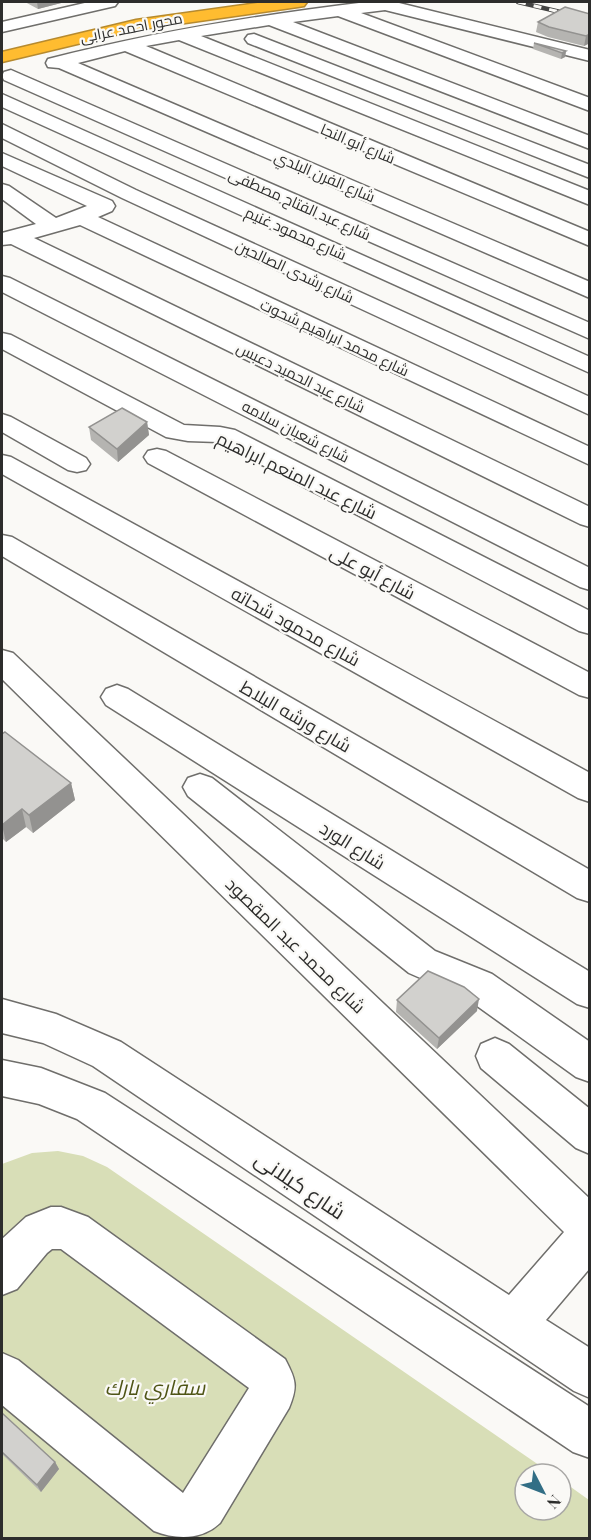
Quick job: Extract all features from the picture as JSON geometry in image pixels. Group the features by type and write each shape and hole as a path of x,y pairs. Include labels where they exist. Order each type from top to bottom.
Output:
{"highway":[{"name":"محور احمد عرابى","path":"5,71 136,25 298,2"},
{"name":"محور احمد عرابى","path":"2,35 130,8"}],"street":[{"path":"2,27 109,2"},
{"path":"5,71 61,62 127,45 223,26 382,3 513,41 590,56"},
{"path":"21,7 37,18"},
{"path":"339,10 590,105"},
{"path":"270,19 590,143"},
{"path":"223,26 590,172"},
{"path":"181,34 590,199"},
{"path":"471,61 513,41 590,73"},
{"name":"شارع أبو النجا","path":"127,45 590,240"},
{"name":"شارع الفرن البلدي","path":"61,62 206,125 256,138 351,188 428,221 514,249 540,269 590,291"},
{"name":"شارع عبد الفتاح مصطفى","path":"5,71 590,332"},
{"path":"115,86 140,74"},
{"name":"شارع محمود غنيم","path":"2,100 590,366"},
{"path":"206,125 226,116"},
{"name":"شارع رشدى الصالحين","path":"2,130 129,194 590,407"},
{"path":"2,159 104,206"},
{"path":"351,188 378,173"},
{"path":"2,190 52,225"},
{"path":"7,238 81,217 129,194"},
{"path":"428,221 454,207"},
{"name":"شارع محمد ابراهيم شحوت","path":"81,217 590,457"},
{"name":"شارع عبد الحميد دعبس","path":"7,238 590,518"},
{"path":"540,269 563,255"},
{"name":"شارع شعبان سلامه","path":"2,283 590,580"},
{"name":"شارع عبد المنعم ابراهيم","path":"2,340 175,431 187,434 210,432 226,436 590,624"},
{"path":"2,422 77,464"},
{"name":"شارع أبو على","path":"157,457 590,687"},
{"name":"شارع محمود شحاته","path":"2,463 590,789"},
{"name":"شارع ورشه البلاط","path":"2,544 590,888"},
{"name":"شارع محمد عبد المقصود","path":"2,662 590,1228"},
{"name":"شارع الورد","path":"117,697 590,992"},
{"path":"200,787 422,962 479,986 590,1064"},
{"name":"شارع كيلانى","path":"2,1016 45,1026 77,1038 107,1054 590,1375"},
{"path":"495,1056 590,1135"},
{"path":"2,1078 41,1086 91,1106 590,1435"},
{"path":"2,1274 37,1233 51,1227 62,1227 269,1375 273,1383 273,1392 203,1506 194,1516 185,1518 166,1510 2,1376"},
{"path":"513,1324 590,1235"}],"green space":[{"name":"سفاري بارك","path":"58,1151 83,1156 107,1167 535,1462 513,1462 513,1522 573,1522 573,1489 589,1500 589,1538 2,1538 2,1164 32,1153"}],"building":[{"path":"565,7 590,14 590,34 586,36 538,22"},
{"path":"534,43 566,51 562,53"},
{"path":"122,408 147,422 117,449 89,427"},
{"path":"5,732 71,783 29,815 22,809 2,825 2,734"},
{"path":"428,971 464,987 479,999 439,1038 397,1000"},
{"path":"2,1413 55,1462 37,1485 2,1452"}],"railway":[{"path":"518,2 590,19"}]}
